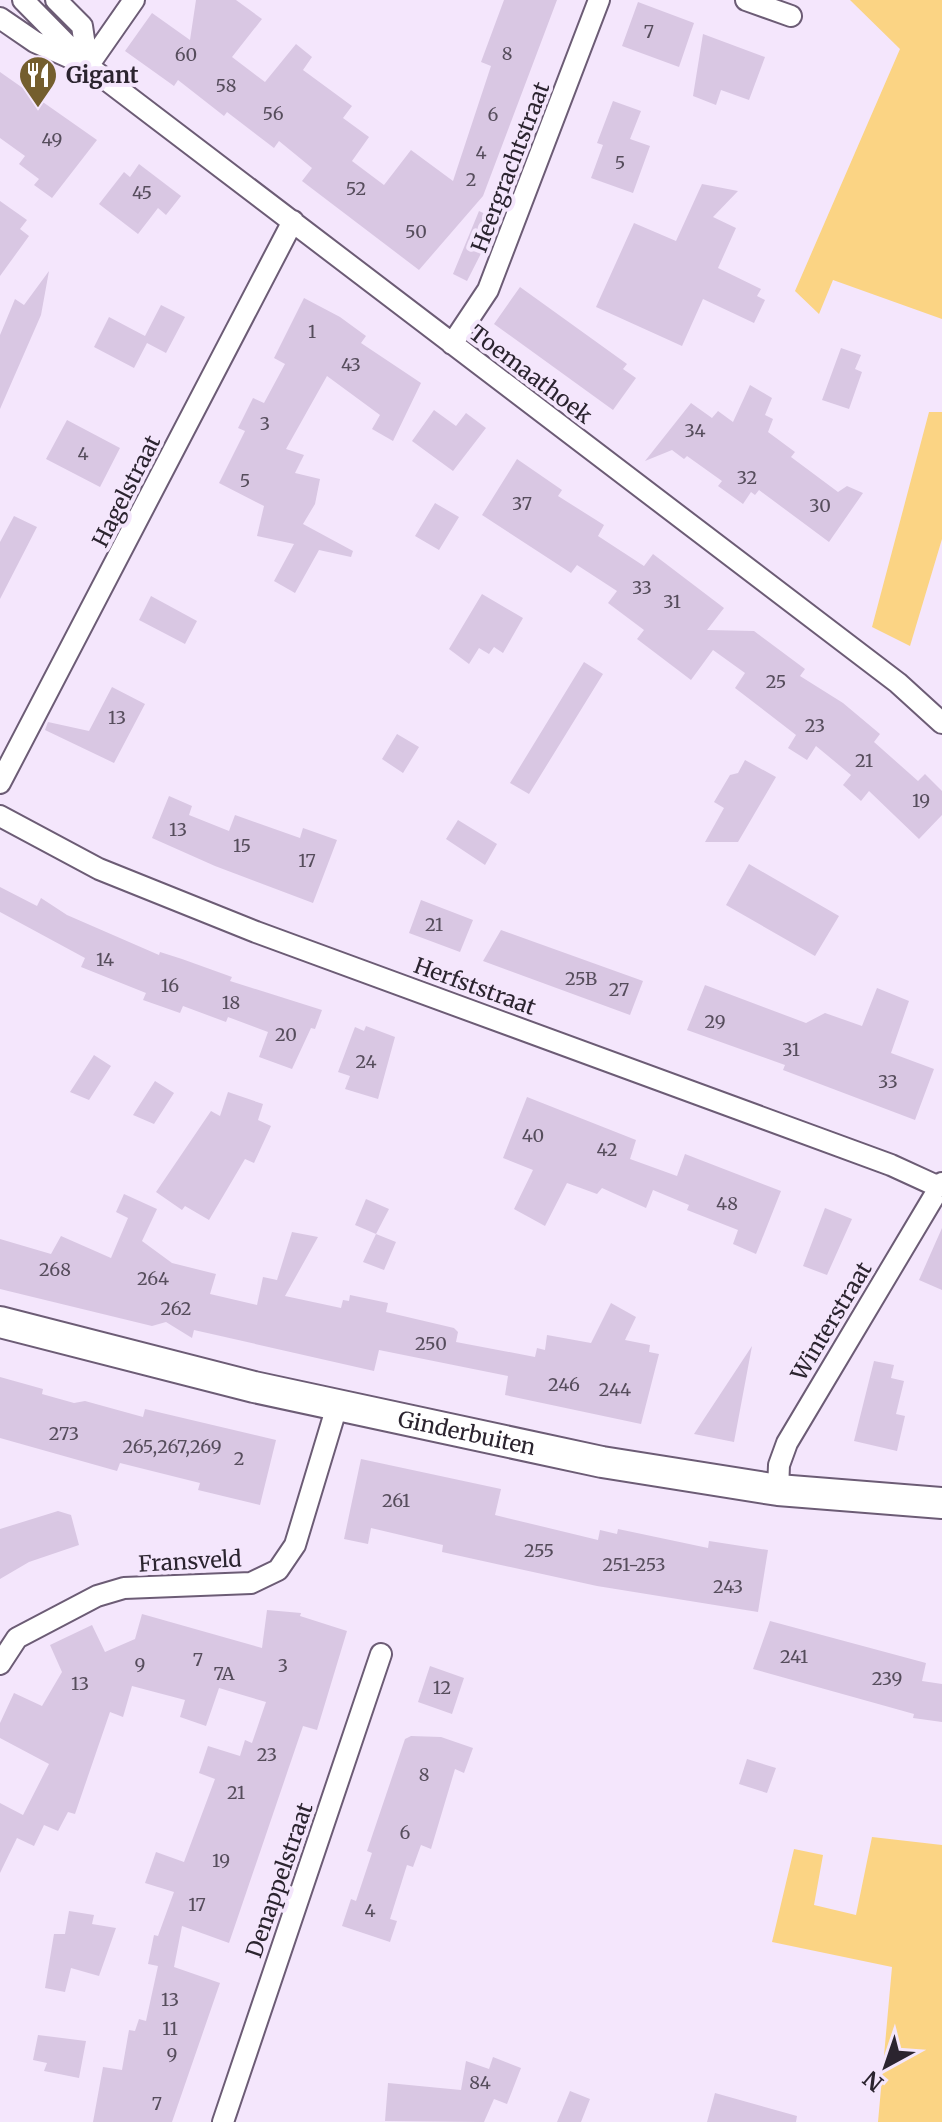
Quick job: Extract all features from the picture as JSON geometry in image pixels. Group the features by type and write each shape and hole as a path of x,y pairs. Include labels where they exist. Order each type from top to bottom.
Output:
{"main road":[{"name":"Ginderbuiten","path":"0,1322 337,1406 602,1462 778,1490 942,1503"}],"street":[{"name":"Toemaathoek","path":"23,0 88,66 898,683 942,723"},
{"path":"56,0 82,26 88,66"},
{"path":"88,66 134,0"},
{"name":"Heergrachtstraat","path":"452,344 488,290 599,0"},
{"path":"746,0 791,16"},
{"name":"Toemaathoek","path":"0,18 35,42 88,66"},
{"name":"Hagelstraat","path":"0,783 293,221"},
{"name":"Herfststraat","path":"0,816 99,869 227,921 941,1185"},
{"name":"Winterstraat","path":"778,1490 779,1465 787,1443 941,1185"},
{"name":"Fransveld","path":"0,1664 17,1638 97,1596 124,1588 251,1583 278,1570 295,1545 337,1406"},
{"name":"Denappelstraat","path":"223,2122 381,1654"}],"shaded area":[{"path":"850,0 942,0 942,319 833,280 819,314 795,291 900,49"},
{"path":"929,412 942,412 942,539 910,646 872,627"},
{"path":"872,1837 942,1845 942,2122 878,2122 892,1967 772,1942 794,1849 823,1855 814,1905 856,1915"}],"building":[{"path":"196,0 236,0 262,19 232,57 265,82 296,44 312,57 303,70 352,106 343,118 369,137 352,161 384,185 411,150 453,181 491,66 481,62 504,0 557,0 483,196 419,270 302,181 312,168 279,141 274,148 227,112 224,116 178,80 174,86 125,51 152,13 190,40"},
{"path":"638,2 694,23 679,67 622,46"},
{"path":"703,34 765,57 749,100 721,90 716,105 693,96"},
{"path":"0,72 97,140 52,198 34,185 39,179 19,164 25,156 0,138"},
{"path":"613,101 641,111 630,139 650,146 633,193 591,178 603,145 597,143"},
{"path":"139,164 181,196 166,215 158,208 138,234 99,204 124,172 130,177"},
{"path":"702,184 738,191 713,217 736,228 718,268 761,289 757,296 765,300 754,323 703,299 682,346 596,307 634,223 676,241"},
{"path":"0,201 27,220 20,229 29,236 0,276"},
{"path":"479,211 498,220 467,281 453,274"},
{"path":"49,271 41,315 0,409 0,335 15,299 24,305"},
{"path":"520,287 627,364 623,369 636,378 613,410 494,324"},
{"path":"304,298 340,317 366,336 361,343 421,383 393,441 372,429 380,415 327,376 286,449 304,455 295,473 320,479 315,504 303,524 353,551 351,557 319,550 295,593 274,581 294,544 257,536 264,506 219,483 245,431 238,428 253,398 264,403 285,364 274,358"},
{"path":"161,305 185,317 166,353 147,343 134,368 94,347 109,317 145,336"},
{"path":"841,348 861,355 855,369 862,372 849,409 822,400"},
{"path":"750,385 772,398 765,415 773,419 768,432 795,452 791,457 838,492 847,486 863,493 829,542 759,490 755,495 751,492 743,504 718,486 722,481 687,456 684,459 672,450 645,461 691,403 712,418 718,411 733,422"},
{"path":"434,410 456,426 466,413 486,428 453,471 412,441"},
{"path":"67,420 120,448 100,487 46,459"},
{"path":"517,459 562,490 558,496 604,525 598,536 644,566 653,554 724,608 707,630 754,631 805,669 800,676 843,703 880,734 874,742 918,781 925,774 942,791 942,815 919,839 869,791 861,801 843,785 851,775 816,746 807,760 788,748 796,735 735,688 745,673 713,650 691,680 637,639 644,630 608,603 617,591 577,565 571,573 482,515"},
{"path":"435,503 459,517 439,550 415,536"},
{"path":"14,516 37,527 0,599 0,542"},
{"path":"482,594 523,618 503,653 494,647 489,654 479,648 469,664 449,649"},
{"path":"151,596 197,621 185,644 139,620"},
{"path":"584,662 603,674 529,794 510,783"},
{"path":"112,687 145,704 114,763 45,730 48,722 89,731"},
{"path":"397,734 419,747 403,773 382,759"},
{"path":"745,760 776,777 738,842 705,842 724,808 714,802 730,775 738,773"},
{"path":"169,796 192,806 189,815 229,831 235,815 300,838 303,828 337,840 313,903 152,838"},
{"path":"458,820 497,844 485,865 446,839"},
{"path":"749,864 839,916 815,956 726,905"},
{"path":"0,887 37,906 41,898 67,915 159,955 160,952 182,959 232,977 230,981 322,1010 315,1029 311,1028 292,1069 259,1057 268,1032 228,1017 226,1022 183,1006 180,1013 143,1000 146,993 81,967 85,958 0,912"},
{"path":"421,900 473,920 460,952 409,933"},
{"path":"501,930 643,981 630,1015 483,961"},
{"path":"705,985 806,1023 825,1013 862,1026 877,988 909,1001 891,1053 934,1069 915,1120 783,1070 785,1065 687,1030"},
{"path":"366,1026 395,1037 378,1099 345,1089 350,1076 338,1072 355,1027 364,1031"},
{"path":"94,1055 111,1066 89,1100 70,1092"},
{"path":"155,1081 174,1093 154,1124 133,1115"},
{"path":"228,1092 263,1104 258,1120 271,1126 254,1163 245,1159 209,1220 185,1206 182,1210 156,1192 211,1111 220,1116"},
{"path":"527,1097 636,1140 630,1159 677,1176 685,1154 781,1191 756,1254 733,1244 738,1230 687,1210 689,1205 653,1190 646,1208 602,1188 597,1194 567,1183 545,1226 514,1209 533,1170 503,1158"},
{"path":"124,1194 157,1209 142,1241 172,1263 216,1274 210,1294 257,1305 263,1277 277,1280 292,1232 318,1237 285,1296 341,1308 343,1300 349,1301 350,1295 388,1303 386,1312 454,1328 458,1332 456,1342 535,1357 537,1348 545,1350 547,1335 591,1343 611,1303 636,1317 625,1340 650,1345 649,1352 659,1354 641,1424 505,1395 508,1376 379,1350 374,1371 194,1330 192,1338 166,1322 152,1326 0,1289 0,1239 51,1254 61,1236 111,1258 128,1218 116,1212"},
{"path":"366,1199 389,1209 376,1234 355,1225"},
{"path":"825,1208 852,1219 827,1275 803,1266"},
{"path":"942,1228 942,1290 919,1280"},
{"path":"376,1234 396,1242 384,1270 363,1262"},
{"path":"752,1346 734,1442 694,1434"},
{"path":"874,1361 894,1365 891,1378 904,1381 896,1414 905,1416 897,1451 854,1441"},
{"path":"0,1377 43,1389 42,1394 74,1403 85,1401 143,1417 145,1409 276,1440 260,1505 198,1490 200,1483 120,1463 117,1471 0,1438"},
{"path":"361,1459 501,1489 495,1515 598,1540 600,1530 617,1534 618,1529 708,1548 709,1541 768,1550 758,1612 597,1586 442,1552 443,1545 371,1528 368,1544 344,1539"},
{"path":"58,1511 71,1515 79,1545 29,1562 0,1579 0,1529"},
{"path":"267,1610 301,1613 300,1616 347,1631 317,1730 303,1726 229,1943 182,1926 174,1967 220,1983 172,2122 93,2122 103,2067 122,2070 129,2030 135,2031 139,2019 146,2021 158,1966 148,1964 154,1935 158,1936 174,1892 145,1883 156,1852 184,1862 215,1779 199,1773 208,1746 240,1756 245,1740 252,1743 266,1702 219,1688 206,1726 180,1717 185,1700 132,1686 123,1717 110,1712 75,1814 68,1812 58,1831 44,1825 34,1846 17,1838 0,1873 0,1803 23,1815 49,1764 0,1738 0,1723 14,1693 42,1706 62,1672 50,1645 92,1625 105,1652 135,1639 142,1614 262,1648"},
{"path":"770,1621 926,1663 922,1681 942,1684 942,1722 913,1718 914,1714 753,1669"},
{"path":"430,1666 464,1678 452,1714 418,1702"},
{"path":"411,1736 441,1737 473,1748 464,1773 455,1769 431,1849 421,1845 413,1867 407,1865 390,1919 397,1921 390,1942 342,1926 351,1899 356,1901 372,1853 367,1851 405,1739"},
{"path":"747,1759 776,1768 767,1793 739,1784"},
{"path":"69,1911 94,1915 92,1924 116,1928 99,1976 71,1968 65,1992 45,1988 54,1934 65,1934"},
{"path":"38,2035 86,2041 79,2078 44,2071 47,2063 33,2060"},
{"path":"493,2057 521,2068 507,2104 494,2099 484,2122 385,2121 388,2083 461,2090 466,2061 489,2069"},
{"path":"570,2091 590,2099 581,2122 557,2122"},
{"path":"715,2093 797,2116 796,2122 707,2122"}],"place":[{"name":"Gigant","path":"38,109"}]}
